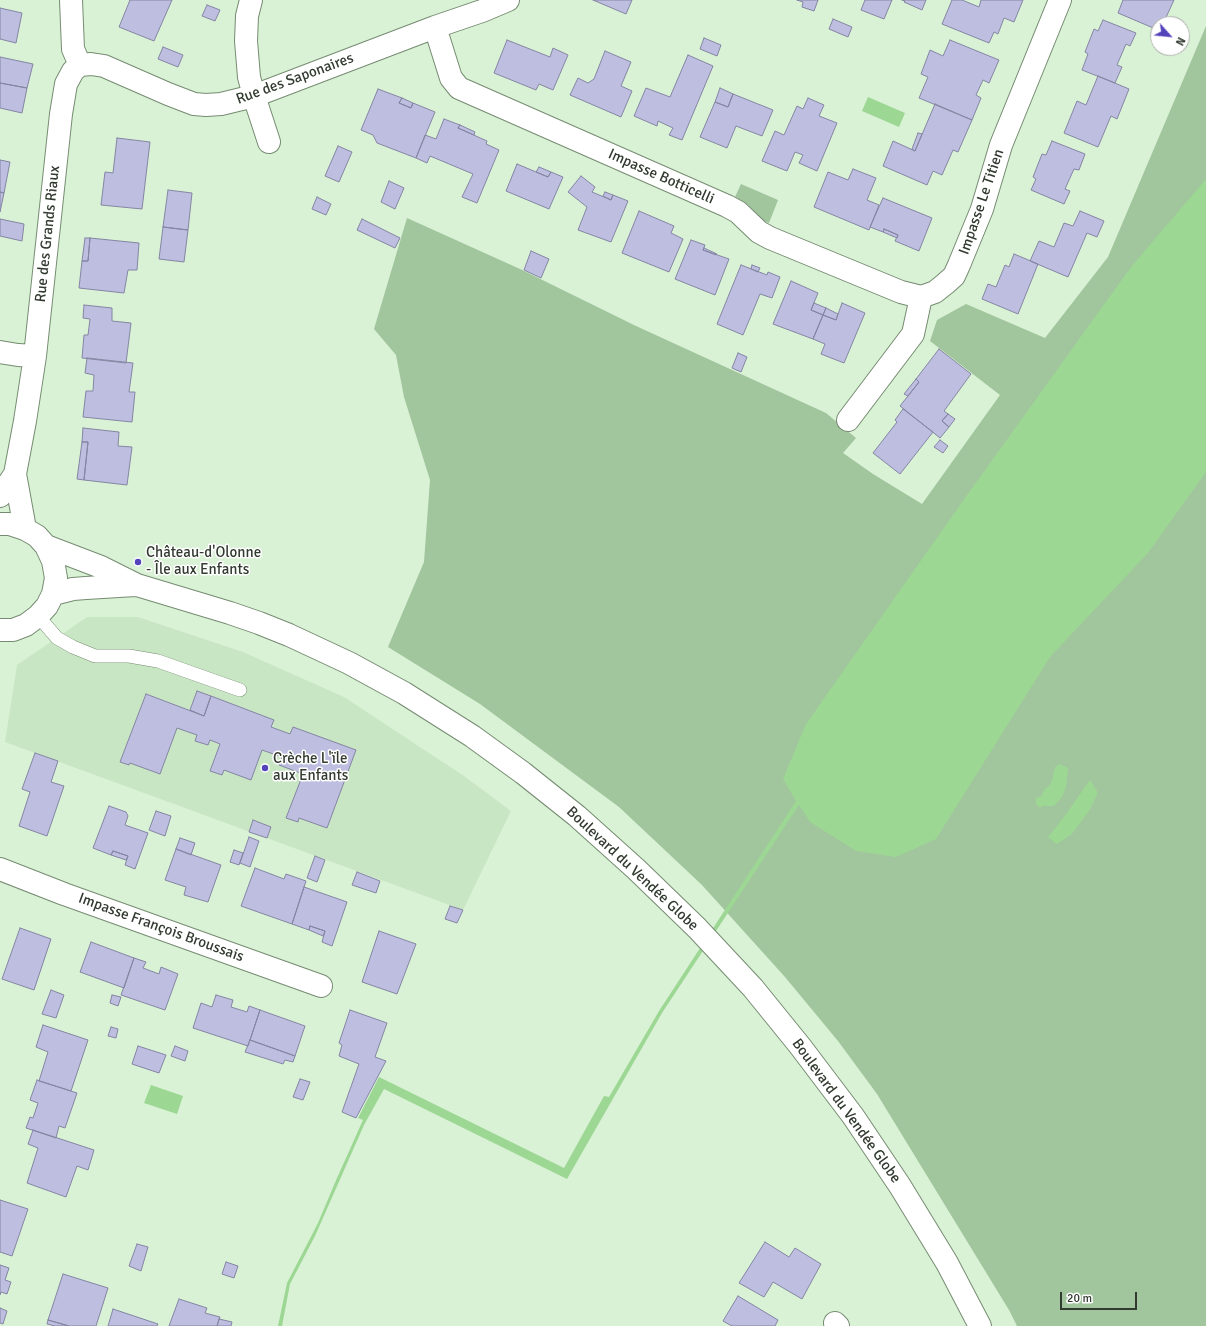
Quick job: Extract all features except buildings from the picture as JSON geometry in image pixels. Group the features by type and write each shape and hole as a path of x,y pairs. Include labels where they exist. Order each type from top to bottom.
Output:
{"street":[{"path":"71,0 73,49 80,65"},
{"path":"252,0 247,16 246,41 249,77 269,142"},
{"name":"Rue des Saponaires","path":"80,65 91,64 104,66 194,104 206,106 221,104 254,96 508,0"},
{"name":"Impasse Le Titien","path":"921,297 935,292 954,276 982,209 1001,145 1060,0"},
{"name":"Impasse Botticelli","path":"435,27 450,78 459,88 728,206 738,212 760,232 770,238 901,292 921,297"},
{"name":"Rue des Grands Riaux","path":"25,529 15,474 26,421 35,356 61,114 66,84 73,71 80,65"},
{"path":"848,420 913,334 921,297"},
{"path":"0,352 35,356"},
{"name":"Rue des Grands Riaux","path":"0,496 15,474"},
{"path":"0,524 10,524 25,529 37,536 46,546 54,561 56,578 53,594 47,606 38,616 13,630 0,630"},
{"name":"Boulevard du Vendée Globe","path":"46,546 101,567 137,585 259,623 355,666 404,693 472,736 540,786 636,869 697,928 753,988 800,1046 853,1116 900,1186 947,1263 980,1326"},
{"name":"Boulevard du Vendée Globe","path":"53,594 73,589 137,585"},
{"name":"Impasse François Broussais","path":"0,869 64,894 322,986"}],"lane":[{"path":"38,616 57,638 73,647 95,656 129,656 158,661 240,690"}],"shaded area":[{"path":"1206,26 1206,1326 1017,1326 1009,1310 877,1094 838,1041 785,977 702,885 619,807 480,704 388,647 424,562 430,480 404,397 396,355 374,329 407,218 520,269 636,326 826,413 856,438 843,453 873,474 922,504 1000,395 930,341 937,320 966,304 1045,338 1108,257"},
{"path":"868,97 905,113 899,127 862,111"},
{"path":"1206,179 1206,472 1148,553 1050,657 936,839 896,857 856,851 810,822 799,805 662,1013 567,1179 384,1089 364,1125 315,1236 290,1284 282,1326 278,1326 287,1283 318,1223 363,1120 358,1118 379,1077 564,1168 604,1096 609,1097 659,1011 796,801 783,779 806,724 967,495 1131,267"},
{"path":"741,184 778,200 769,223 764,221 747,204 735,197"},
{"name":"Crèche L'ïle aux Enfants","path":"87,617 138,617 243,652 344,697 464,776 511,811 463,910 5,742 17,665"},
{"path":"1060,764 1068,768 1066,787 1062,797 1054,806 1042,806 1040,808 1036,804 1036,798 1041,796 1048,787 1052,781 1055,767"},
{"path":"1090,780 1097,791 1097,795 1089,811 1072,834 1056,844 1048,837"},
{"path":"151,1085 183,1096 177,1114 144,1103"}],"place":[{"name":"Château-d'Olonne - Île aux Enfants","path":"138,562"},
{"name":"Crèche L'ïle aux Enfants","path":"265,768"}]}
